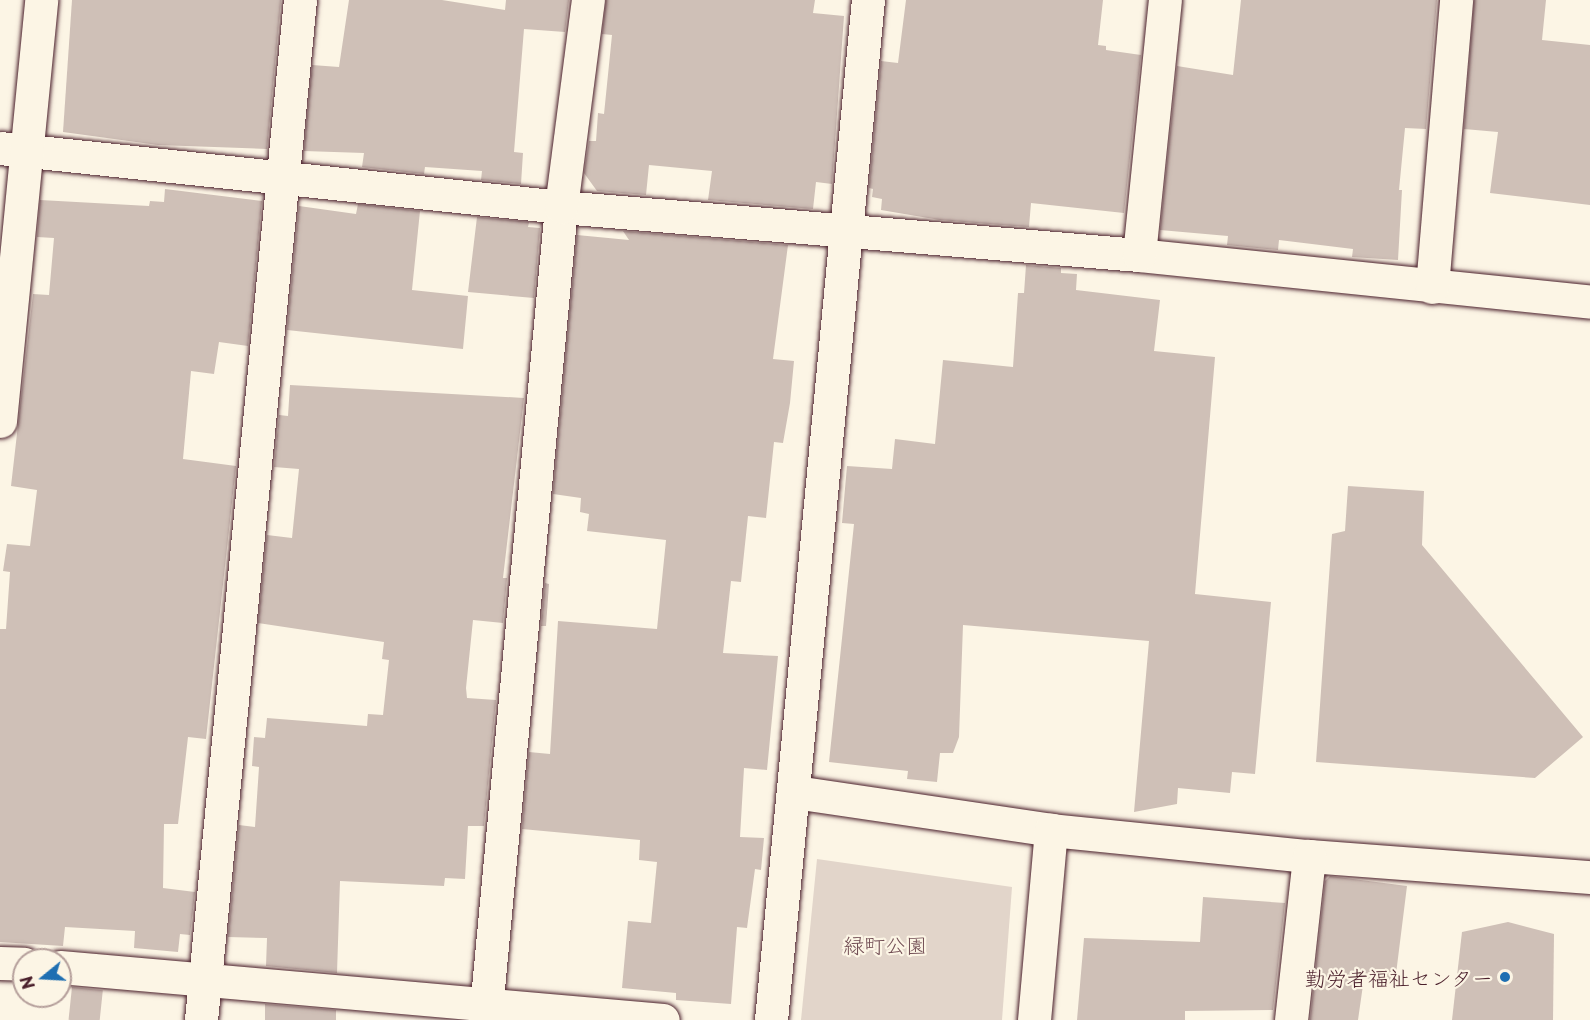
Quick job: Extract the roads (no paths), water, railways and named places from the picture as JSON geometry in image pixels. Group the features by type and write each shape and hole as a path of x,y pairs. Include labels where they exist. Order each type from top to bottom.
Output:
{"street":[{"path":"0,421 13,149 41,0"},
{"path":"201,1020 300,0"},
{"path":"486,1013 561,207 588,0"},
{"path":"771,1020 795,792 844,231 868,0"},
{"path":"1139,255 1165,0"},
{"path":"1432,287 1456,0"},
{"path":"13,149 561,207 1139,255 1590,302"},
{"path":"795,792 1051,830 1309,856 1590,878"},
{"path":"1034,1020 1051,830"},
{"path":"1291,1020 1309,856"},
{"path":"72,968 205,976 486,1013 663,1020"}],"place":[{"name":"勤労者福祉センター","path":"1505,977"}],"park label":[{"name":"緑町公園","path":"885,944"}]}
